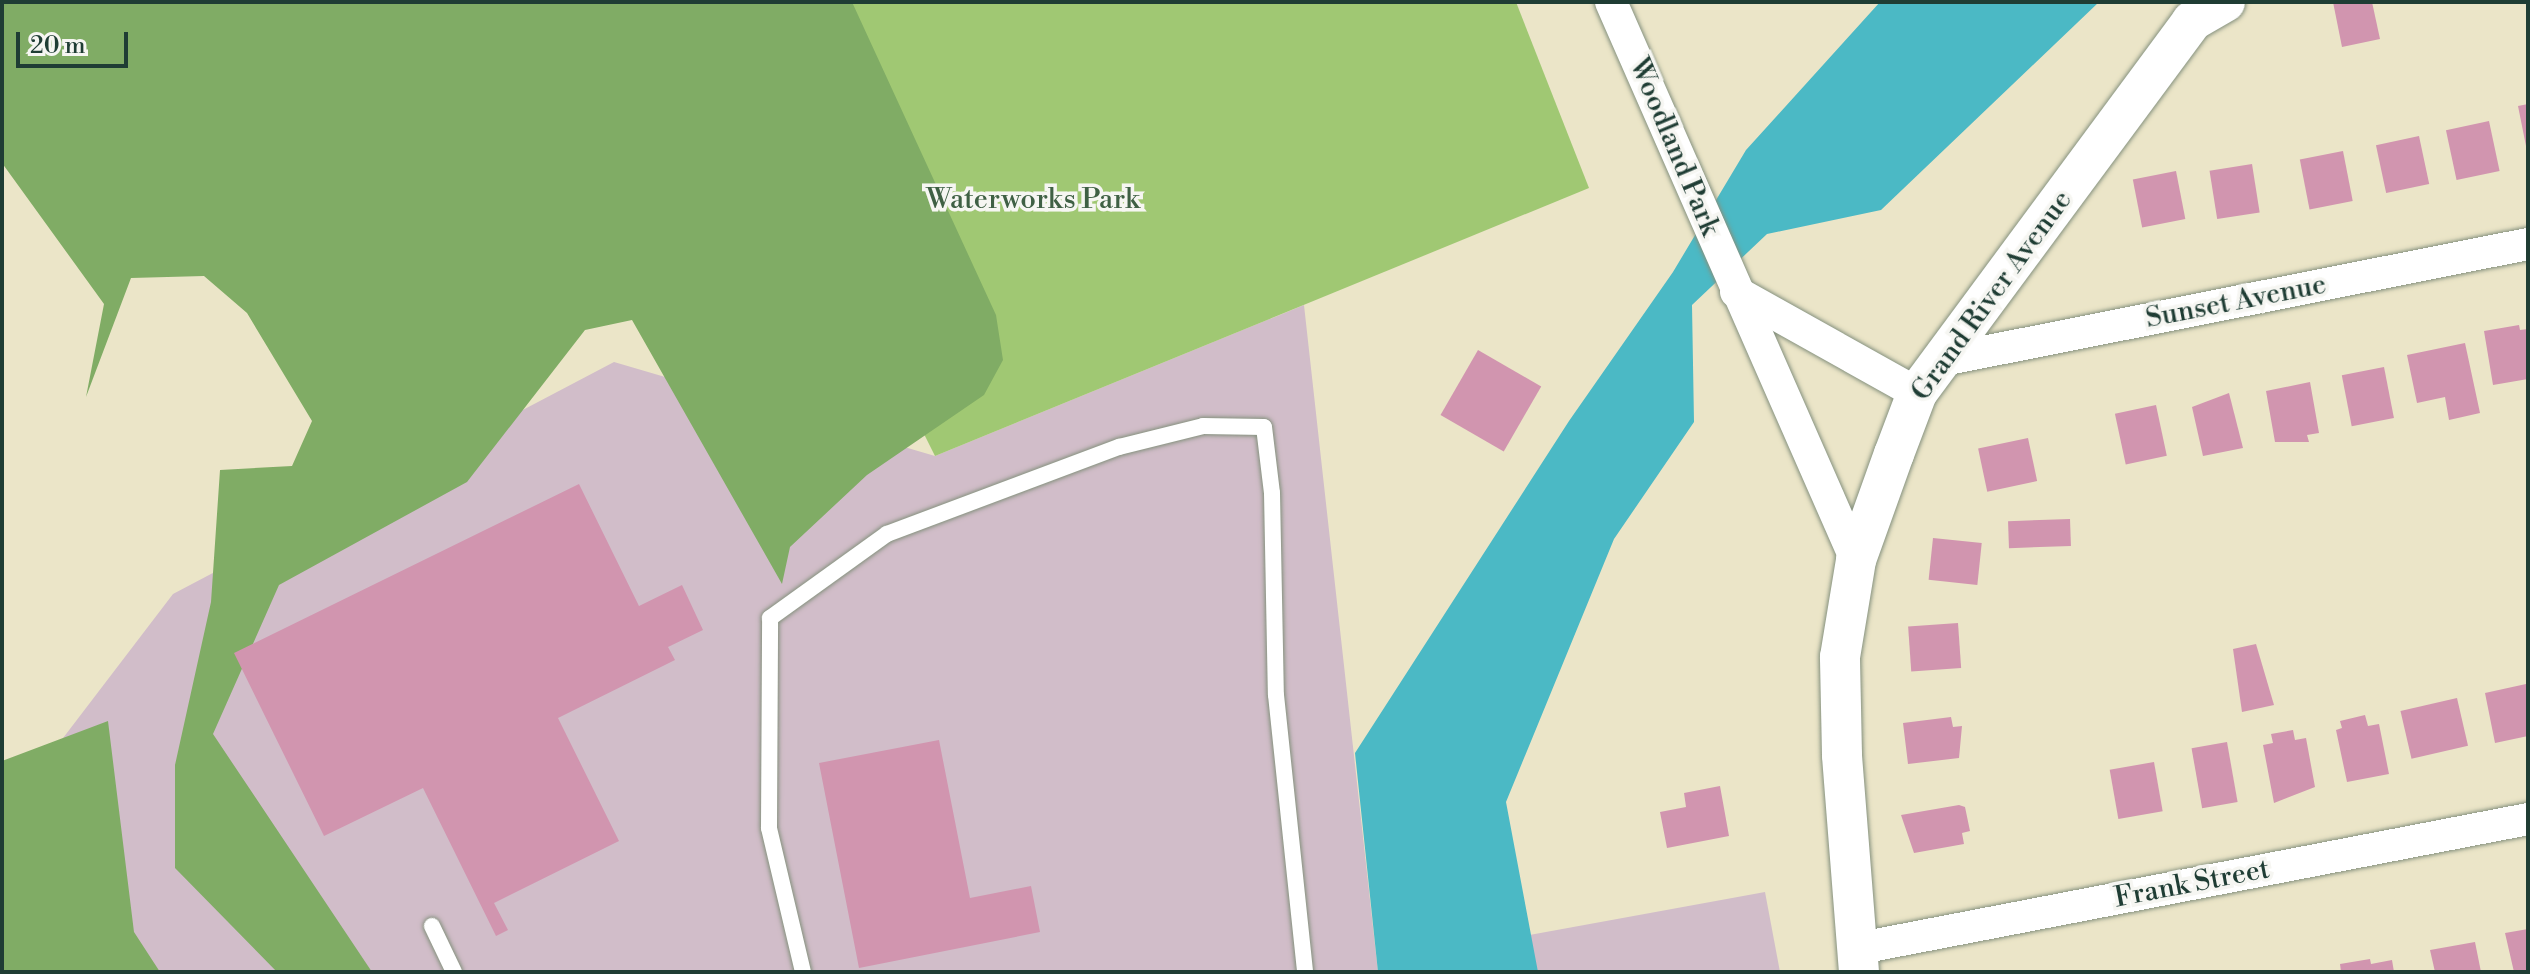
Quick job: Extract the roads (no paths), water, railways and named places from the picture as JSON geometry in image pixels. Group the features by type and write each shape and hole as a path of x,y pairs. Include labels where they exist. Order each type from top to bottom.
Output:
{"street":[{"name":"Woodland Park","path":"1611,2 1856,560"},
{"name":"Grand River Avenue","path":"1857,960 1840,657 1856,560 1917,393 2192,21 2225,2"},
{"name":"Sunset Avenue","path":"1943,360 2528,244"},
{"path":"1736,292 1917,393"},
{"name":"Frank Street","path":"1857,960 2528,819"}],"lane":[{"path":"803,972 769,828 770,618 887,534 1119,447 1203,426 1264,427 1272,493 1276,695 1305,972"},
{"path":"432,926 454,972"}],"water":[{"path":"1880,2 2099,2 1881,210 1767,234 1692,305 1694,422 1614,539 1506,802 1538,972 1378,972 1355,753 1569,421 1673,272 1746,150"}],"park label":[{"name":"Waterworks Park","path":"1033,200"}]}
